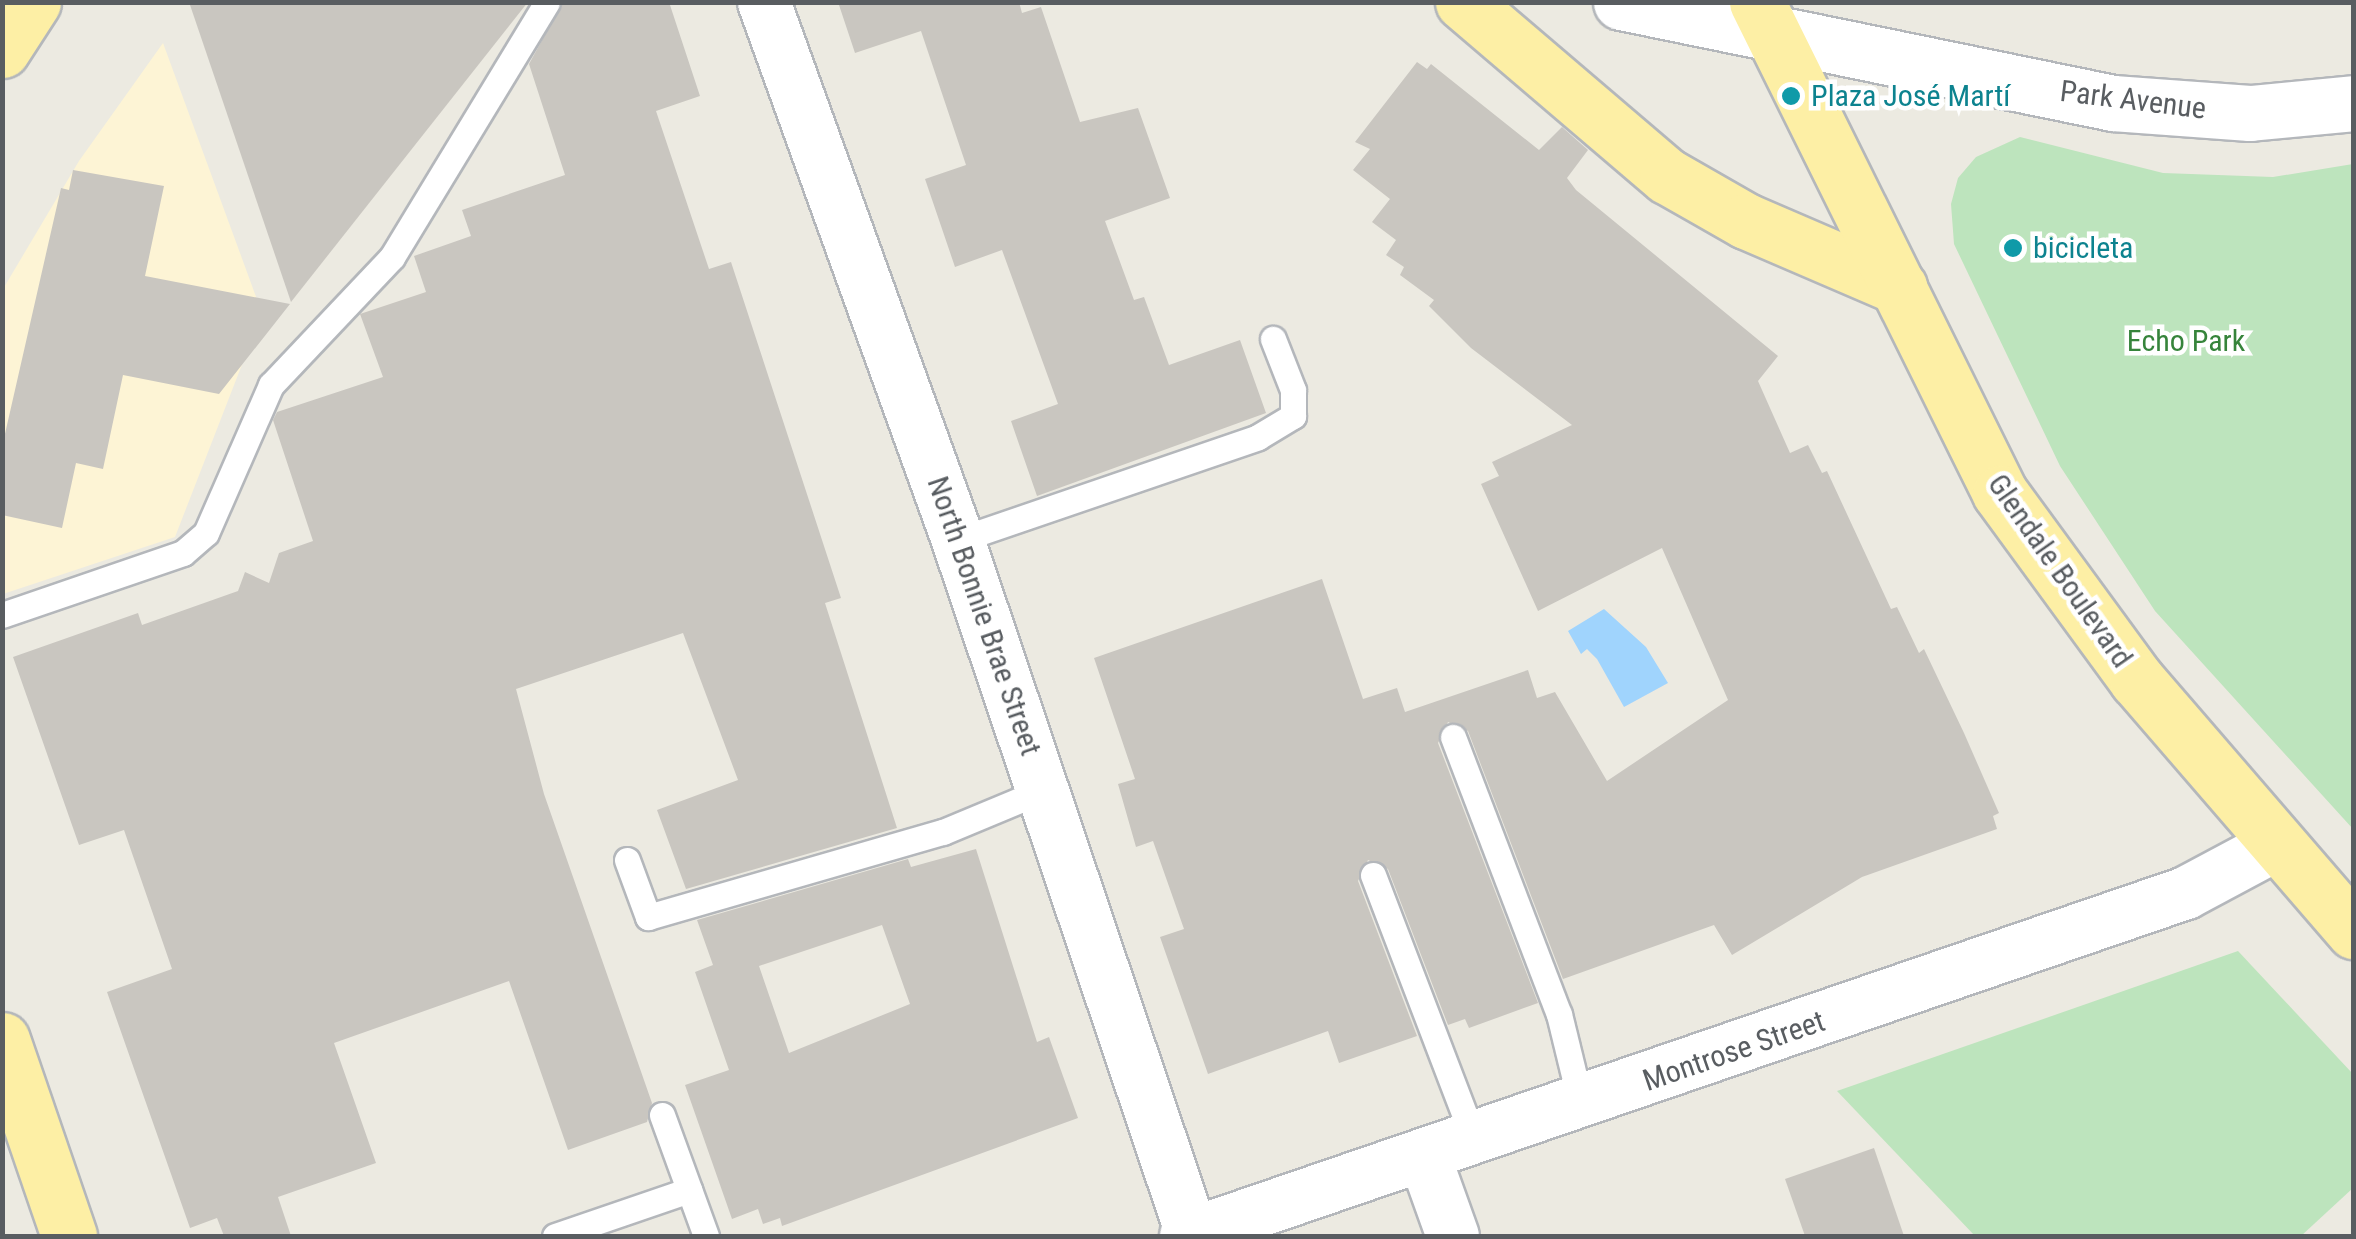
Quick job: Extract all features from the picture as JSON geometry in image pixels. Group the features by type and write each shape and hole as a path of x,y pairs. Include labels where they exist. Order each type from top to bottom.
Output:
{"main road":[{"path":"2,50 33,2"},
{"path":"1463,2 1681,185 1746,221 1899,287"},
{"name":"Glendale Boulevard","path":"1765,18 2000,494 2137,680 2274,846 2354,931"},
{"path":"2,1040 69,1236"}],"street":[{"name":"North Bonnie Brae Street","path":"764,2 958,540 1189,1236"},
{"name":"Park Avenue","path":"1622,2 1765,18 2113,103 2250,112 2354,103"},
{"name":"Montrose Street","path":"1189,1236 1426,1158 2186,894 2274,846"},
{"path":"1426,1158 1453,1236"}],"lane":[{"path":"2,615 183,552 206,533 271,385 392,257 547,2"},
{"path":"958,540 1258,436 1292,416 1293,390 1273,339"},
{"path":"1454,737 1559,1014 1581,1104"},
{"path":"627,860 648,917 943,832 1044,790"},
{"path":"1373,874 1474,1140"},
{"path":"662,1115 706,1236"},
{"path":"555,1236 689,1190"}],"shaded area":[{"path":"163,43 262,313 175,537 3,594 3,289 79,161"}],"green space":[{"name":"Echo Park","path":"2020,137 2163,173 2273,177 2353,164 2353,829 2155,611 2060,466 1954,244 1951,204 1958,178 1976,157"},
{"path":"2238,951 2353,1074 2353,1188 2301,1236 1975,1236 1837,1091"}],"water":[{"path":"1604,609 1646,647 1668,683 1624,707 1597,659 1587,649 1581,654 1568,631"}],"building":[{"path":"189,2 528,2 291,302"},
{"path":"563,2 669,2 700,96 656,111 709,269 731,262 841,598 825,603 897,828 686,889 657,810 738,780 683,633 516,689 544,794 652,1103 647,1122 568,1150 509,981 334,1043 376,1163 278,1197 291,1236 224,1236 217,1218 190,1228 107,992 172,969 124,830 79,845 13,657 138,613 142,625 238,591 245,572 269,583 279,553 313,541 273,420 277,412 383,377 360,314 426,292 414,256 471,236 462,210 565,175 529,64"},
{"path":"838,2 1019,2 1022,13 1041,7 1080,122 1138,108 1170,198 1105,221 1134,300 1144,297 1169,365 1240,340 1266,413 1037,496 1011,421 1058,404 1002,250 955,267 925,179 966,165 921,31 855,53"},
{"path":"1417,62 1427,69 1431,64 1539,150 1562,127 1588,150 1567,178 1576,190 1778,356 1758,381 1790,453 1808,445 1822,473 1827,471 1891,609 1897,607 1919,653 1924,649 1964,733 1999,813 1993,816 1997,829 1862,877 1732,955 1714,925 1563,979 1468,731 1448,722 1438,743 1538,1003 1469,1028 1465,1019 1448,1025 1388,869 1368,860 1358,881 1417,1036 1339,1063 1328,1031 1208,1074 1160,937 1184,929 1153,841 1136,847 1118,784 1135,779 1094,658 1322,579 1363,699 1397,688 1405,712 1528,670 1537,698 1555,692 1607,781 1728,700 1662,548 1538,611 1481,484 1499,476 1492,462 1572,425 1471,348 1429,306 1434,300 1400,275 1404,267 1386,255 1396,240 1372,222 1390,199 1353,170 1370,149 1355,142"},
{"path":"73,170 164,186 145,276 290,304 219,394 123,375 103,469 76,463 62,528 2,515 2,447 61,188 69,190"},
{"path":"976,849 1037,1042 1049,1037 1078,1118 782,1226 780,1218 763,1224 758,1209 732,1219 685,1085 729,1070 695,972 713,965 697,920 908,859 911,867","holes":["882,925 910,1004 789,1053 759,966"]},
{"path":"1874,1148 1904,1236 1805,1236 1785,1179"}],"place":[{"name":"Plaza José Martí","path":"1791,96"},
{"name":"bicicleta","path":"2013,248"}]}
